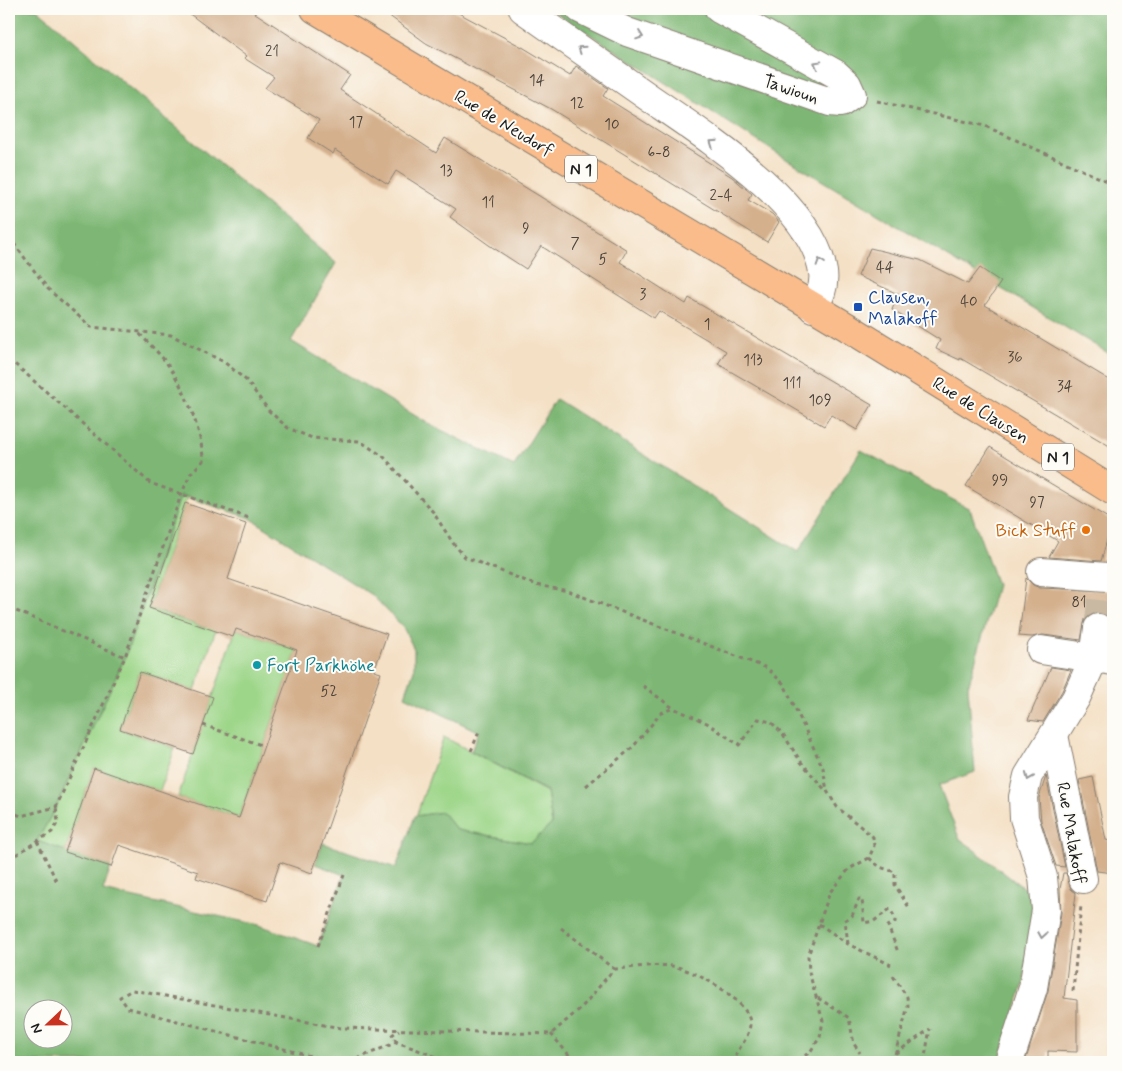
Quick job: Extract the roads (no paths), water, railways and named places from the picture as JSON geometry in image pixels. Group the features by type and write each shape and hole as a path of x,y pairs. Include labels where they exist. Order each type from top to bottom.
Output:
{"main road":[{"name":"Rue de Neudorf","path":"315,9 849,328"},
{"name":"Rue de Clausen","path":"849,328 1113,491"}],"street":[{"path":"523,9 732,156 766,186 798,219 816,249 823,273 822,292 813,308"},
{"name":"Tawioun","path":"580,9 627,32 830,102 841,103 852,95 847,84 836,74 719,9"},
{"path":"1041,572 1108,573"},
{"name":"Rue Malakoff","path":"1008,1062 1033,988 1046,910 1043,876 1024,818 1023,797 1028,776 1076,698 1104,659 1098,628"},
{"path":"1041,650 1104,659"},
{"name":"Rue Malakoff","path":"1054,736 1083,879"}],"tunnel":[{"path":"1098,628 1103,587"}],"place":[{"name":"Clausen, Malakoff","path":"858,307"},
{"name":"Bick Stuff","path":"1086,530"},
{"name":"Fort Parkhöhe","path":"257,665"}]}
